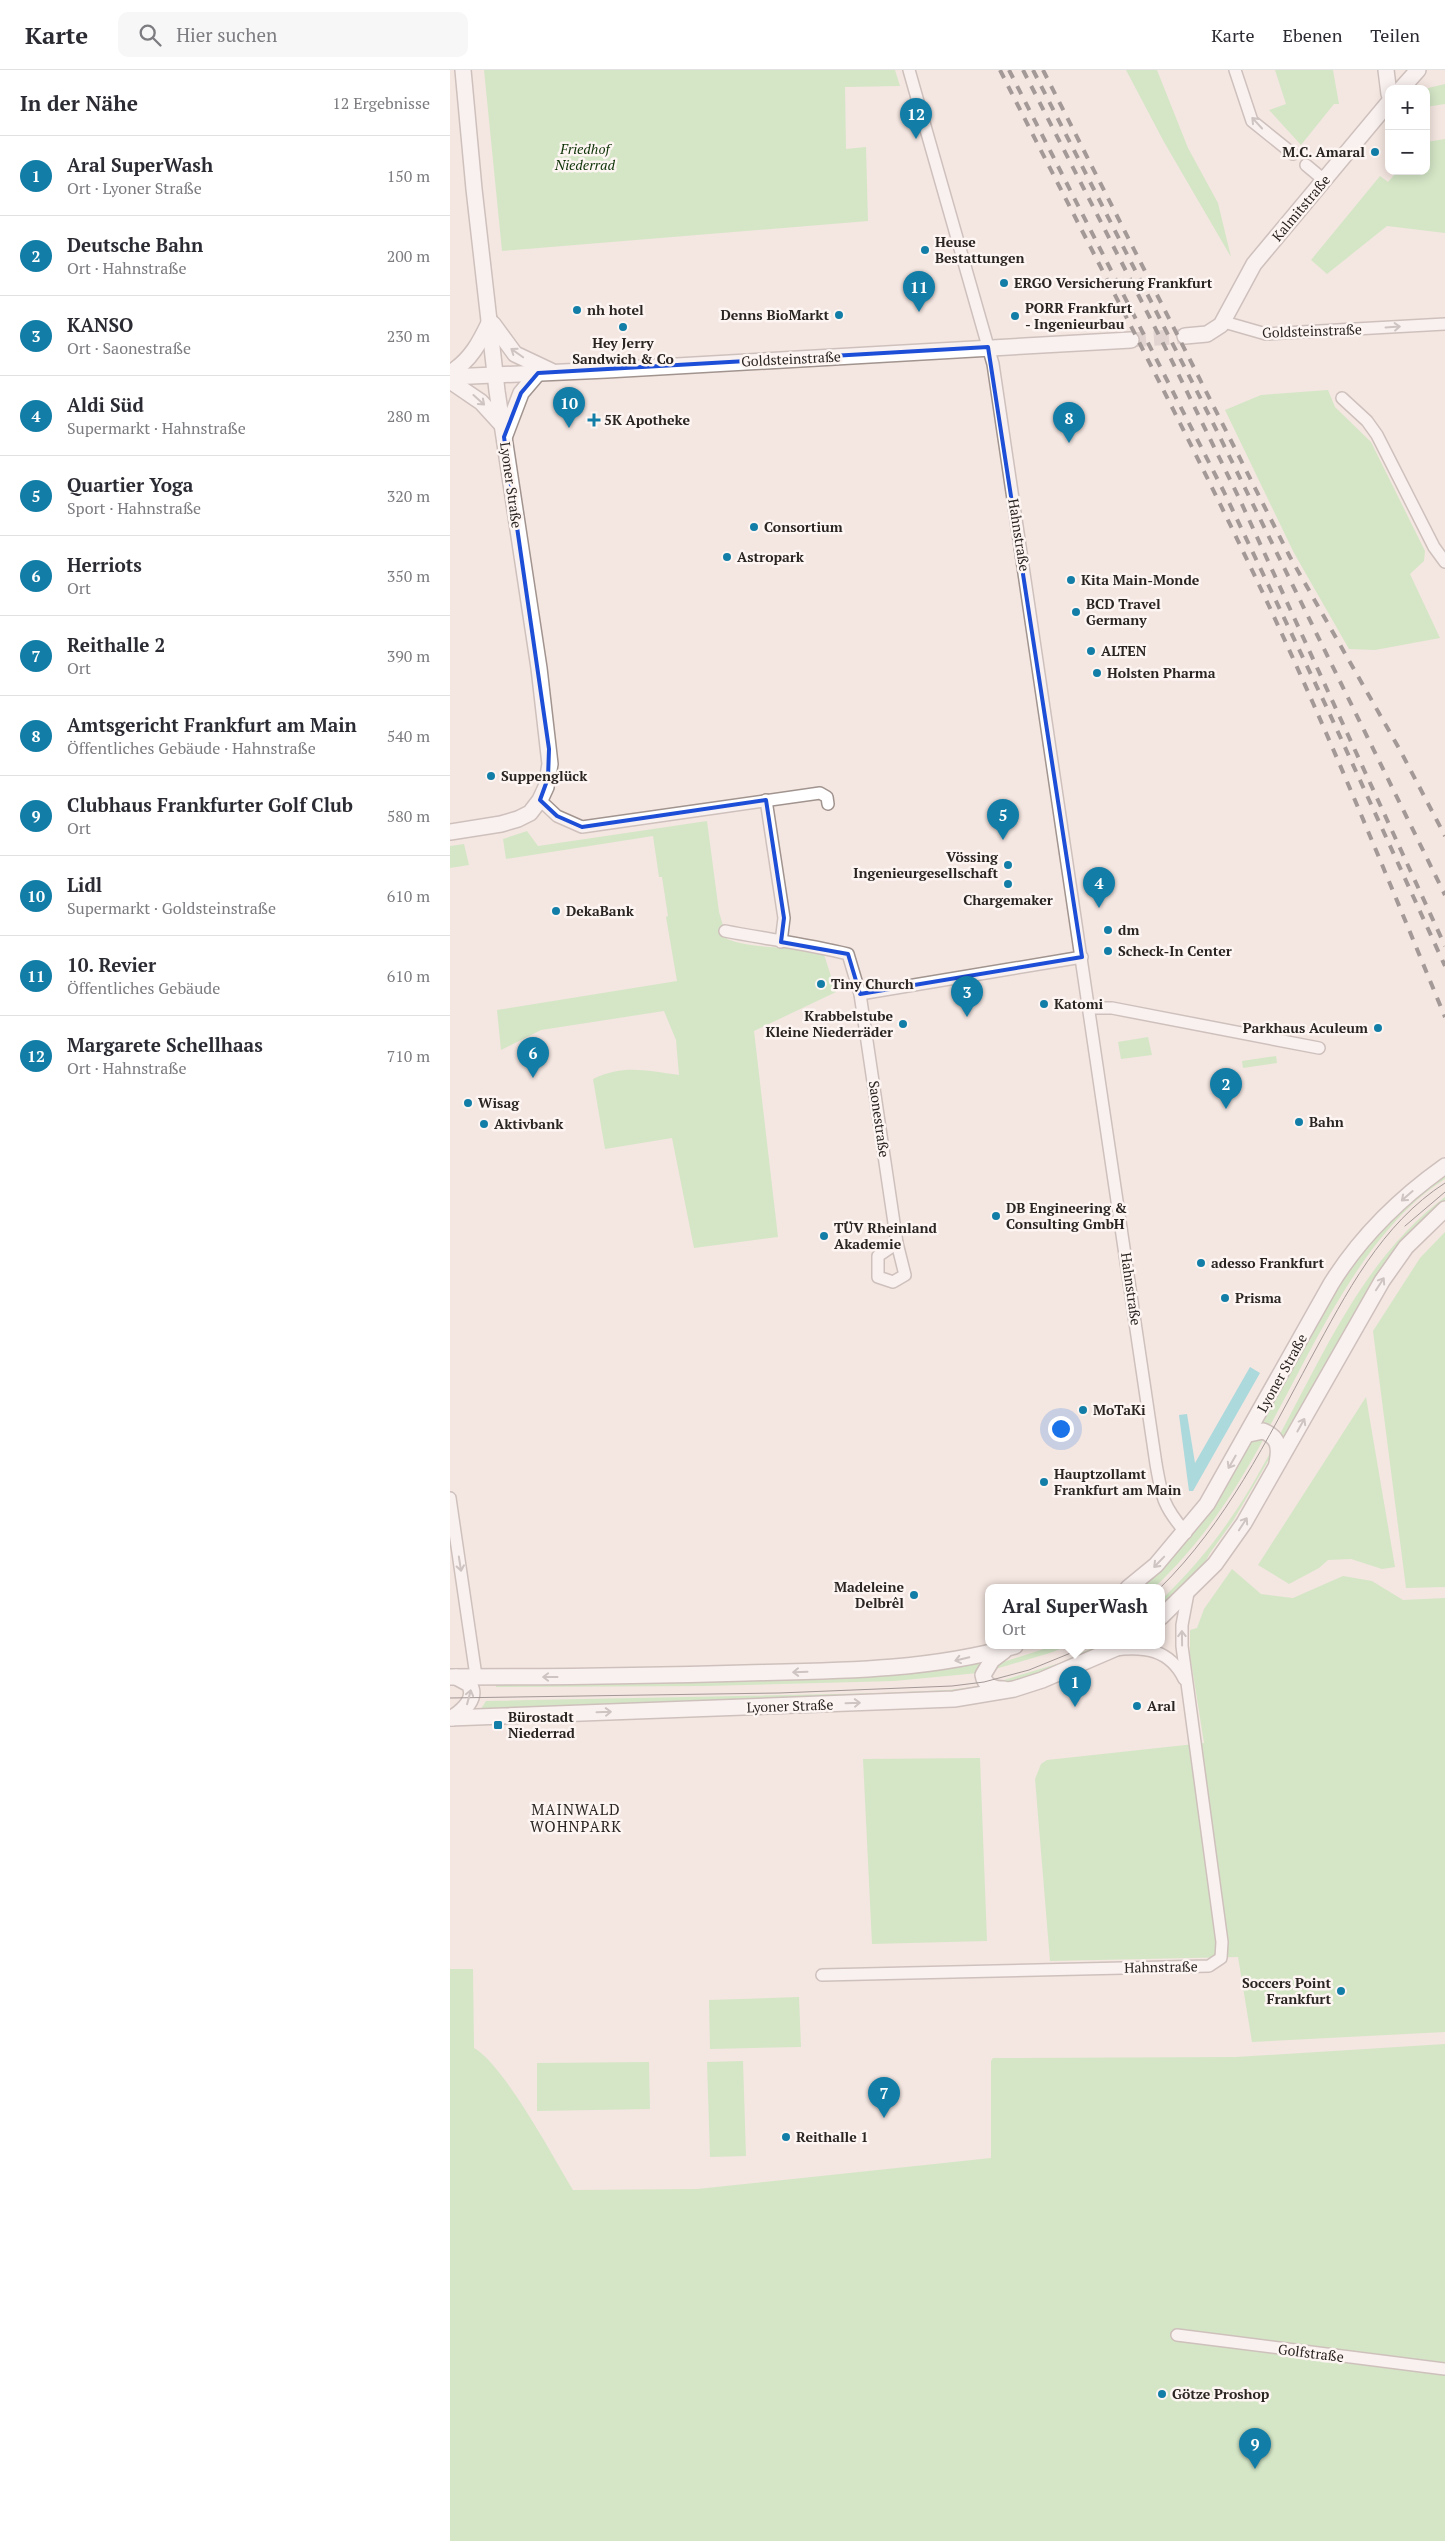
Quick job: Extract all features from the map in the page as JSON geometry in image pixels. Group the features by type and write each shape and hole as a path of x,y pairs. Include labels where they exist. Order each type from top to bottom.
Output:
{"main road":[{"name":"Lyoner Straße","path":"450,832 518,819 530,812 540,800 548,778 549,749 503,431 474,189 463,70"},
{"path":"1386,70 1388,85"},
{"path":"1399,70 1418,70"},
{"path":"1404,85 1418,70"},
{"name":"Kalmitstraße","path":"1224,322 1254,264 1385,107"},
{"path":"490,320 515,354 555,373"},
{"path":"450,375 476,349 490,320"},
{"path":"1186,336 1212,332 1224,322"},
{"name":"Goldsteinstraße","path":"450,375 555,373 1131,340"},
{"path":"450,381 482,402 503,431 521,393 538,373"},
{"name":"Lyoner Straße","path":"1133,1584 1156,1566 1186,1533 1207,1504 1331,1284 1351,1254 1388,1213 1445,1166"},
{"path":"1165,1613 1215,1564 1244,1523 1382,1281 1406,1247 1445,1209"},
{"path":"1248,1434 1263,1431 1270,1434 1277,1441 1279,1453 1276,1467"},
{"path":"453,1677 626,1676 870,1670 954,1661 1004,1649"},
{"path":"1009,1649 992,1660 983,1675 984,1682 992,1688 1014,1689"},
{"name":"Lyoner Straße","path":"451,1718 944,1699 1014,1689 1067,1671 1116,1649"},
{"path":"451,1718 466,1708 472,1692 469,1684 453,1677"}],"street":[{"name":"Hahnstraße","path":"909,70 993,364 1162,1498 1167,1510 1186,1533"},
{"path":"1235,70 1252,121 1294,154"},
{"path":"1306,165 1324,180"},
{"name":"Goldsteinstraße","path":"1224,322 1266,334 1445,324"},
{"path":"1342,398 1367,421 1377,435 1434,547 1445,562"},
{"path":"540,800 557,816 582,827 820,793 827,797 828,804"},
{"path":"766,800 784,918 780,942"},
{"name":"Saonestraße","path":"725,931 780,942 812,945 848,954 860,994 897,1243"},
{"path":"860,994 1082,957"},
{"path":"1089,1008 1112,1008 1319,1048"},
{"path":"450,1498 476,1676"},
{"name":"Hahnstraße","path":"822,1975 1209,1966 1221,1958 1222,1948 1187,1683 1182,1630 1188,1592"},
{"name":"Hahnstraße","path":"1144,1649 1161,1653 1178,1667 1187,1683"},
{"name":"Golfstraße","path":"1177,2335 1445,2369"}],"highlighted area":[{"path":"988,347 1082,957 860,994 848,954 781,942 784,918 766,800 582,827 557,816 540,800 548,778 549,749 504,437 521,393 538,373"}],"green space":[{"name":"Friedhof Niederrad","path":"484,70 895,70 900,86 845,87 846,149 866,147 868,221 502,251"},
{"path":"1126,70 1157,70 1188,148 1218,203 1231,257 1164,142"},
{"path":"1275,70 1333,70 1339,104 1334,104 1301,145 1269,110 1286,104"},
{"path":"1445,84 1445,104 1430,106 1430,88"},
{"path":"1445,139 1445,233 1387,226 1327,274 1311,260 1380,176 1388,182 1394,175 1430,175 1430,141"},
{"path":"1328,390 1335,407 1371,442 1425,551 1424,561 1410,574 1440,638 1375,650 1349,649 1294,553 1225,410 1261,395"},
{"path":"707,821 719,912 727,939 750,945 822,948 836,992 754,1031 778,1237 694,1248 672,1138 605,1149 593,1079 615,1071 626,1070 679,1075 676,1040 664,1011 541,1030 501,1050 497,1010 677,981 666,917 668,916 662,877 659,877 653,836 506,859 503,839 527,831 538,846"},
{"path":"464,844 469,865 450,868 450,846"},
{"path":"1148,1037 1152,1055 1121,1059 1118,1042"},
{"path":"1276,1056 1277,1063 1243,1068 1242,1061"},
{"path":"1445,1175 1445,1179 1416,1201 1390,1227 1366,1257 1324,1325 1271,1424 1261,1423 1315,1322 1345,1272 1384,1227"},
{"path":"1445,1197 1445,1203 1427,1217 1283,1442 1280,1434 1350,1306 1392,1247 1417,1221"},
{"path":"1445,1232 1445,1587 1406,1588 1373,1331 1420,1258"},
{"path":"1366,1397 1395,1567 1382,1569 1351,1559 1328,1560 1319,1568 1289,1584 1258,1565"},
{"path":"1263,1440 1227,1500 1201,1536 1158,1584 1142,1584 1174,1554 1202,1521 1251,1442"},
{"path":"1272,1449 1271,1456 1233,1521 1210,1553 1202,1568 1165,1606 1165,1596 1209,1548 1236,1511"},
{"path":"1232,1569 1261,1594 1293,1598 1343,1576 1372,1581 1403,1600 1445,1598 1445,2032 1252,2042 1238,1957 1050,1961 1035,1779 1041,1764 1047,1760 1204,1743 1190,1655 1190,1630 1197,1628 1204,1609"},
{"path":"1044,1649 1060,1649 992,1670 997,1664"},
{"path":"1090,1649 1102,1649 1060,1668 1002,1686 994,1683 1060,1663"},
{"path":"981,1661 978,1673 894,1681 706,1686 496,1687 496,1682"},
{"path":"980,1686 982,1690 950,1694 479,1712 486,1701 883,1693 949,1690"},
{"path":"980,1758 987,1941 872,1944 863,1759"},
{"path":"450,1969 473,1969 474,2048 486,2058 513,2092 573,2190 697,2189 991,2158 991,2061 993,2058 1236,2057 1445,2044 1445,2541 450,2541"},
{"path":"799,1997 801,2047 710,2049 709,2000"},
{"path":"743,2061 746,2156 710,2157 707,2062"},
{"path":"649,2062 650,2109 537,2111 537,2063"}],"water":[{"path":"1250,1367 1260,1373 1193,1491 1189,1491 1179,1415 1187,1414 1195,1463"}],"tunnel":[{"path":"1131,340 1185,336"}],"tram line":[{"path":"1164,1584 1184,1563 1205,1536 1244,1479 1338,1309 1367,1262 1402,1219 1422,1200 1445,1183"},
{"path":"1405,1226 1445,1192"},
{"path":"450,1698 779,1693 952,1686 984,1682 1029,1670 1081,1649"}],"railway":[{"path":"1000,70 1170,404 1269,606 1337,759 1445,1017"},
{"path":"1009,70 1224,492 1327,708 1445,966"},
{"path":"1023,70 1168,353 1240,500 1445,946"},
{"path":"1033,70 1211,419 1445,895"},
{"path":"1043,70 1290,557 1400,750 1445,836"}],"place":[{"name":"Margarete Schellhaas","path":"916,139"},
{"name":"M.C. Amaral","path":"1375,152"},
{"name":"Heuse Bestattungen","path":"925,250"},
{"name":"ERGO Versicherung Frankfurt","path":"1004,283"},
{"name":"nh hotel","path":"577,310"},
{"name":"10. Revier","path":"919,312"},
{"name":"Denns BioMarkt","path":"839,315"},
{"name":"PORR Frankfurt - Ingenieurbau","path":"1015,316"},
{"name":"Hey Jerry Sandwich & Co","path":"623,327"},
{"name":"5K Apotheke","path":"594,420"},
{"name":"Lidl","path":"569,428"},
{"name":"Amtsgericht Frankfurt am Main","path":"1069,443"},
{"name":"Consortium","path":"754,527"},
{"name":"Astropark","path":"727,557"},
{"name":"Kita Main-Monde","path":"1071,580"},
{"name":"BCD Travel Germany","path":"1076,612"},
{"name":"ALTEN","path":"1091,651"},
{"name":"Holsten Pharma","path":"1097,673"},
{"name":"Suppenglück","path":"491,776"},
{"name":"Quartier Yoga","path":"1003,840"},
{"name":"Vössing Ingenieurgesellschaft","path":"1008,865"},
{"name":"Chargemaker","path":"1008,884"},
{"name":"Aldi Süd","path":"1099,908"},
{"name":"DekaBank","path":"556,911"},
{"name":"dm","path":"1108,930"},
{"name":"Scheck-In Center","path":"1108,951"},
{"name":"Tiny Church","path":"821,984"},
{"name":"Katomi","path":"1044,1004"},
{"name":"KANSO","path":"967,1017"},
{"name":"Krabbelstube Kleine Niederräder","path":"903,1024"},
{"name":"Parkhaus Aculeum","path":"1378,1028"},
{"name":"Herriots","path":"533,1078"},
{"name":"Wisag","path":"468,1103"},
{"name":"Deutsche Bahn","path":"1226,1109"},
{"name":"Bahn","path":"1299,1122"},
{"name":"Aktivbank","path":"484,1124"},
{"name":"DB Engineering & Consulting GmbH","path":"996,1216"},
{"name":"TÜV Rheinland Akademie","path":"824,1236"},
{"name":"adesso Frankfurt","path":"1201,1263"},
{"name":"Prisma","path":"1225,1298"},
{"name":"MoTaKi","path":"1083,1410"},
{"name":"Hauptzollamt Frankfurt am Main","path":"1044,1482"},
{"name":"Madeleine Delbrêl","path":"914,1595"},
{"name":"Aral","path":"1137,1706"},
{"name":"Aral SuperWash","path":"1075,1707"},
{"name":"Bürostadt Niederrad","path":"498,1725"},
{"name":"Soccers Point Frankfurt","path":"1341,1991"},
{"name":"Reithalle 2","path":"884,2118"},
{"name":"Reithalle 1","path":"786,2137"},
{"name":"Götze Proshop","path":"1162,2394"},
{"name":"Clubhaus Frankfurter Golf Club","path":"1255,2469"}],"district":[{"name":"MAINWALD WOHNPARK","path":"576,1818"}]}
